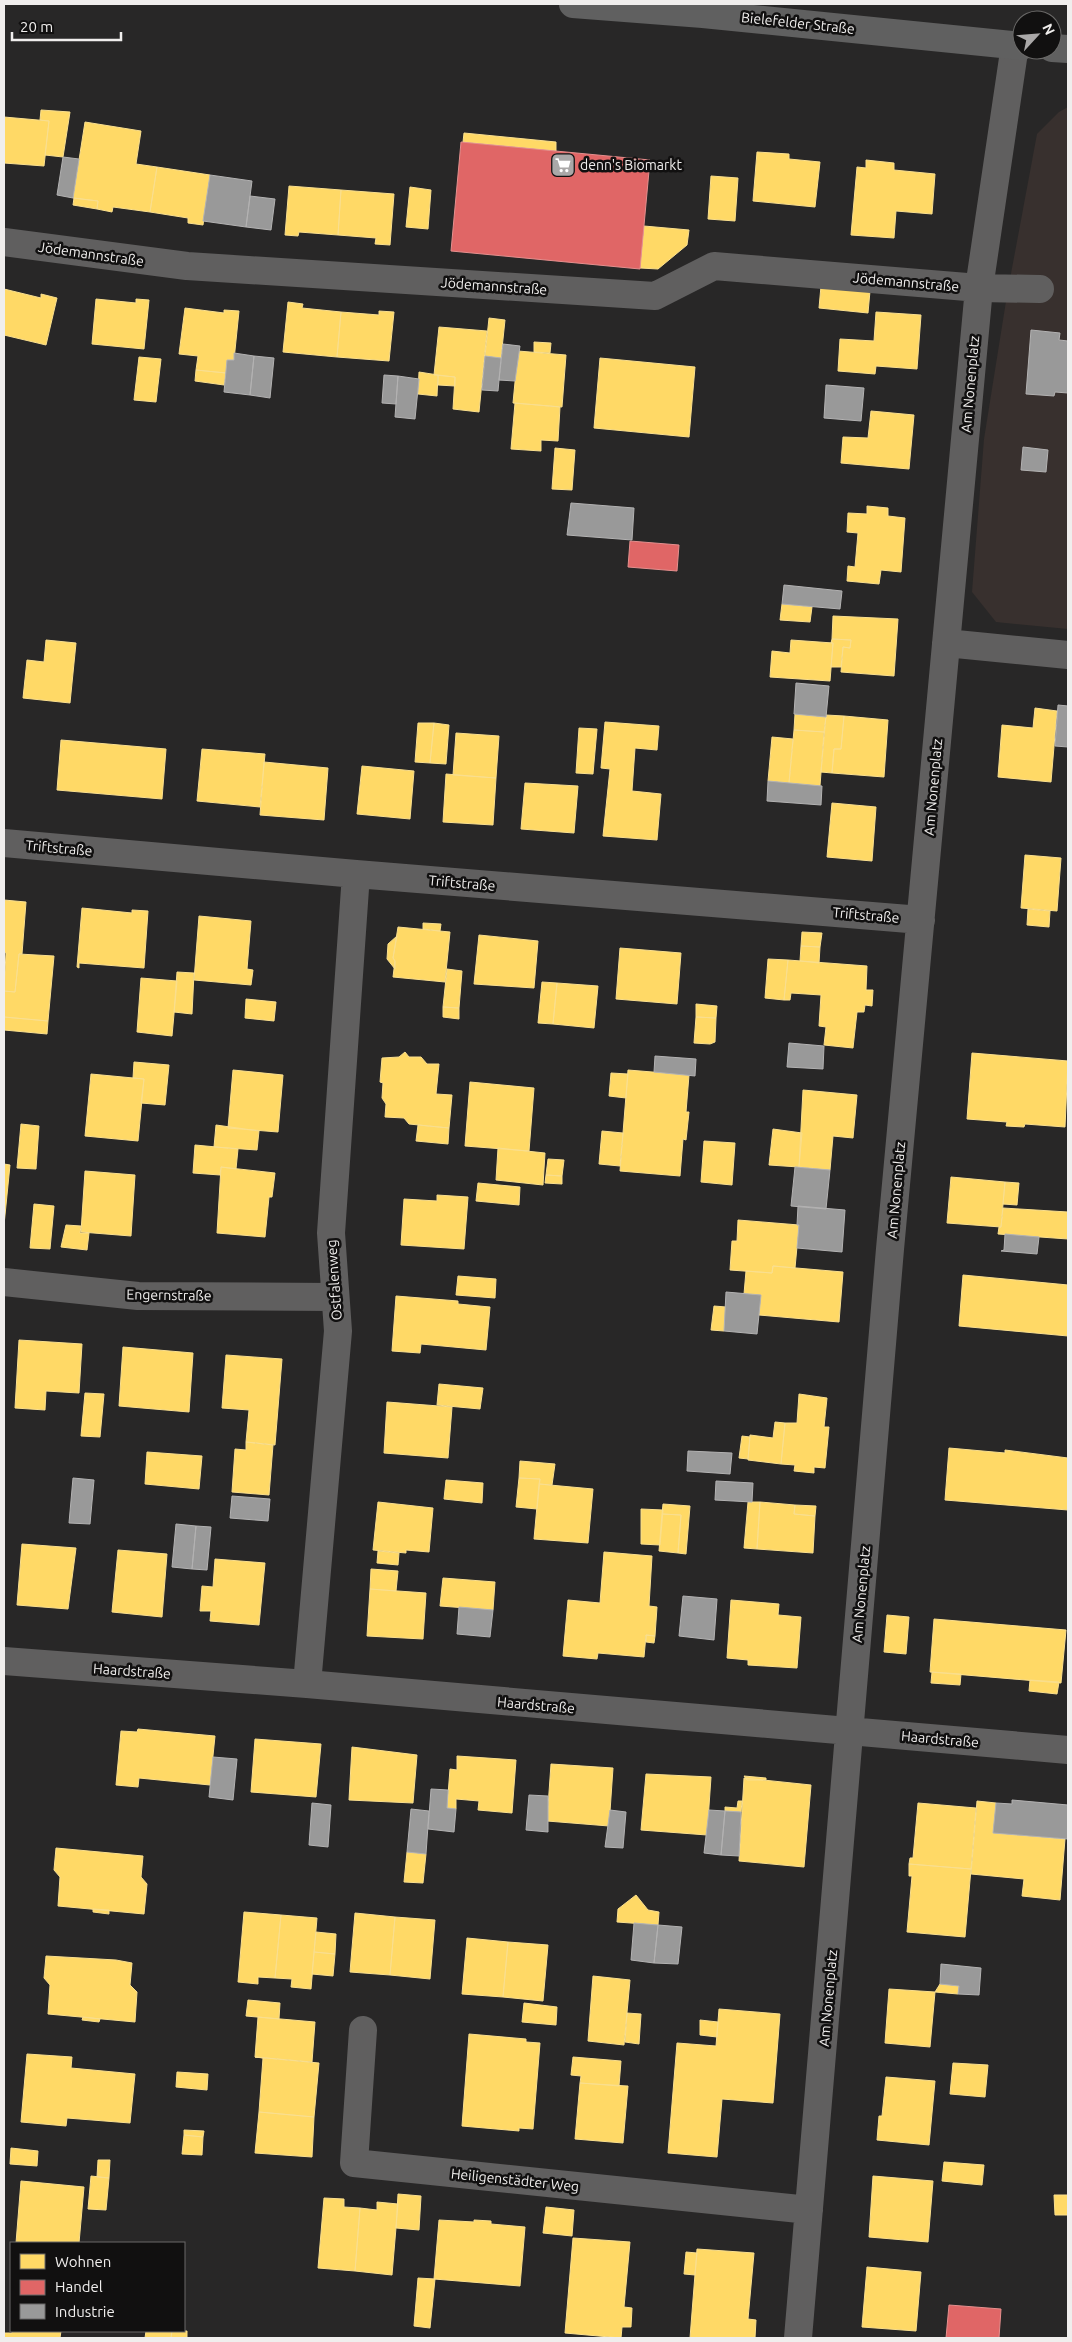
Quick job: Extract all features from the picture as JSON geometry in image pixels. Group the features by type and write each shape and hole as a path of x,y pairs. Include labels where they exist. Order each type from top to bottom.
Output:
{"main road":[{"name":"Bielefelder Straße","path":"573,4 703,14 1012,44"}],"street":[{"name":"Am Nonenplatz","path":"798,2338 890,1249 979,288 1016,60"},
{"name":"Jödemannstraße","path":"4,242 187,266 655,296 714,266 979,288 1040,288"},
{"path":"946,644 1068,655"},
{"name":"Triftstraße","path":"4,842 356,874 921,920"},
{"name":"Ostfalenweg","path":"307,1684 338,1331 330,1233 356,874"},
{"name":"Engernstraße","path":"4,1282 138,1296 334,1297"},
{"name":"Haardstraße","path":"4,1661 307,1684 1068,1750"},
{"name":"Heiligenstädter Weg","path":"363,2030 354,2163 809,2210"}],"shaded area":[{"path":"1068,107 1068,629 996,622 972,592 984,439 1007,295 1037,134 1059,112"}],"building: Wohnen":[{"path":"41,110 70,112 63,157 45,155 49,121 40,120"},
{"path":"4,117 49,121 44,166 4,163"},
{"path":"85,122 141,131 136,164 157,167 150,212 113,207 112,212 97,209 98,201 73,198"},
{"path":"464,133 556,142 556,151 463,142"},
{"path":"757,152 789,154 789,159 820,162 815,207 753,201"},
{"path":"866,160 894,163 894,170 935,174 932,214 896,211 894,238 851,235 857,167 866,168"},
{"path":"157,167 210,175 203,225 188,223 188,218 150,212"},
{"path":"711,176 738,178 735,221 708,219"},
{"path":"289,186 341,190 338,235 299,232 298,236 285,235"},
{"path":"410,187 431,190 428,229 406,227"},
{"path":"341,190 394,194 390,245 375,244 376,238 338,235"},
{"path":"74,198 98,201 97,209 73,205"},
{"path":"644,226 689,230 687,245 658,269 640,268"},
{"path":"821,286 870,291 868,313 819,308"},
{"path":"4,289 41,298 41,294 57,298 46,345 4,335"},
{"path":"96,299 136,303 136,299 149,300 144,349 92,344"},
{"path":"288,302 303,304 302,308 341,312 337,357 283,352"},
{"path":"185,308 224,313 224,310 239,311 234,360 227,360 226,373 196,370 198,356 179,354"},
{"path":"379,311 394,312 389,361 337,357 341,312 379,315"},
{"path":"876,312 921,315 917,369 876,366 875,374 838,371 840,339 874,341"},
{"path":"489,318 505,320 501,358 485,356"},
{"path":"439,327 487,331 479,412 453,409 455,377 434,375"},
{"path":"534,342 551,343 550,353 534,352"},
{"path":"518,351 566,355 562,407 513,403"},
{"path":"139,357 161,359 156,402 134,400"},
{"path":"600,358 695,367 689,437 594,428"},
{"path":"196,370 226,373 224,385 195,381"},
{"path":"419,372 438,375 437,396 418,394"},
{"path":"438,375 455,377 455,386 438,385"},
{"path":"515,403 560,407 558,441 541,440 541,451 511,449"},
{"path":"871,411 914,415 909,469 841,463 843,437 868,438"},
{"path":"555,448 575,450 572,490 552,489"},
{"path":"867,506 888,508 888,516 905,518 901,572 881,570 879,584 847,581 848,566 855,567 858,533 847,532 848,513 867,514"},
{"path":"782,604 812,607 810,622 780,620"},
{"path":"833,616 898,619 894,676 841,672 843,647 850,648 851,640 832,639"},
{"path":"832,639 851,640 850,648 843,647 841,667 831,667"},
{"path":"46,640 76,643 70,703 23,698 27,660 44,662"},
{"path":"791,640 833,643 830,681 770,677 772,651 790,653"},
{"path":"1035,708 1057,711 1051,782 998,777 1002,725 1033,728"},
{"path":"795,714 826,717 824,732 794,730"},
{"path":"826,715 844,716 841,749 834,749 832,773 821,772"},
{"path":"844,716 888,720 884,777 832,773 834,749 841,749"},
{"path":"605,722 659,726 657,750 635,748 632,791 661,794 657,840 603,836 610,769 601,768"},
{"path":"418,723 434,723 430,763 415,762"},
{"path":"434,723 449,725 446,764 430,763"},
{"path":"579,728 597,729 593,774 576,773"},
{"path":"794,730 824,732 820,786 789,783"},
{"path":"456,733 499,736 496,778 453,775"},
{"path":"772,737 793,739 789,783 768,781"},
{"path":"61,740 166,749 162,799 57,790"},
{"path":"202,749 265,754 260,807 197,801"},
{"path":"264,762 328,768 324,820 260,815"},
{"path":"362,766 414,771 410,819 357,814"},
{"path":"446,774 496,778 493,825 443,822"},
{"path":"525,783 578,786 574,833 521,829"},
{"path":"832,803 876,807 872,861 827,857"},
{"path":"1025,855 1061,858 1057,911 1021,908"},
{"path":"4,900 26,902 22,954 19,954 15,992 4,991 6,953 4,952"},
{"path":"82,908 132,913 132,910 148,911 144,968 79,963 79,968 77,967"},
{"path":"1028,909 1050,911 1049,927 1027,925"},
{"path":"199,916 251,921 247,969 253,970 251,985 194,980"},
{"path":"423,923 441,924 440,931 423,929"},
{"path":"398,927 450,932 445,982 393,977 395,961 393,958"},
{"path":"802,932 822,933 820,947 801,946"},
{"path":"479,935 538,941 534,988 474,984"},
{"path":"397,936 393,958 395,969 387,959 388,944"},
{"path":"801,946 820,947 819,963 800,961"},
{"path":"620,948 681,953 677,1004 616,999"},
{"path":"19,954 54,956 48,1021 4,1017 4,991 15,992"},
{"path":"768,959 788,960 784,1000 765,998"},
{"path":"788,960 867,966 866,990 873,990 872,1006 865,1005 864,1012 857,1012 853,1048 824,1045 826,1027 819,1026 821,995 791,993 790,1000 784,1000"},
{"path":"447,969 462,971 459,1008 443,1007"},
{"path":"177,972 194,973 192,1014 174,1012"},
{"path":"141,978 177,981 172,1036 137,1032"},
{"path":"542,982 557,983 553,1024 538,1023"},
{"path":"557,983 598,986 594,1028 553,1024"},
{"path":"246,999 276,1002 274,1021 245,1018"},
{"path":"696,1004 717,1006 716,1018 696,1017"},
{"path":"443,1007 459,1008 459,1019 443,1017"},
{"path":"4,1017 48,1021 47,1034 4,1030"},
{"path":"696,1017 716,1018 715,1042 710,1044 694,1043"},
{"path":"405,1052 409,1057 421,1057 427,1064 439,1064 436,1094 452,1095 449,1128 409,1124 404,1118 385,1117 386,1104 382,1098 383,1083 380,1082 382,1058 399,1057"},
{"path":"972,1053 1068,1061 1065,1127 1025,1124 1024,1127 1006,1126 1007,1122 967,1119"},
{"path":"134,1062 169,1065 165,1105 141,1103 144,1079 133,1078"},
{"path":"233,1070 283,1075 278,1132 228,1128"},
{"path":"628,1070 689,1075 686,1112 689,1112 686,1140 683,1139 680,1176 620,1171"},
{"path":"611,1073 628,1074 626,1098 609,1096"},
{"path":"91,1074 144,1079 138,1141 85,1136"},
{"path":"470,1082 534,1088 529,1151 465,1146"},
{"path":"803,1090 857,1095 853,1138 833,1136 830,1170 799,1167"},
{"path":"21,1124 39,1126 36,1169 17,1168"},
{"path":"216,1125 259,1131 257,1150 214,1147"},
{"path":"418,1125 449,1128 448,1144 416,1141"},
{"path":"773,1129 802,1133 799,1167 769,1165"},
{"path":"602,1131 623,1133 620,1166 599,1164"},
{"path":"704,1141 735,1143 732,1185 701,1182"},
{"path":"195,1145 238,1149 236,1169 221,1167 220,1175 193,1173"},
{"path":"498,1148 545,1153 543,1185 496,1180"},
{"path":"548,1159 564,1160 562,1176 546,1175"},
{"path":"4,1164 10,1165 4,1225"},
{"path":"221,1167 275,1173 272,1197 269,1197 265,1237 217,1233"},
{"path":"85,1171 135,1175 131,1236 81,1232"},
{"path":"546,1175 562,1176 562,1184 545,1183"},
{"path":"951,1177 1005,1182 1001,1227 947,1223"},
{"path":"1005,1182 1019,1183 1017,1205 1003,1204"},
{"path":"478,1183 520,1187 519,1205 476,1201"},
{"path":"437,1195 468,1197 464,1249 401,1245 404,1199 437,1201"},
{"path":"34,1204 54,1206 50,1249 30,1248"},
{"path":"1003,1208 1068,1212 1068,1239 998,1234 999,1227 1001,1227"},
{"path":"738,1220 799,1225 795,1268 773,1266 772,1273 730,1270 732,1241 737,1241"},
{"path":"66,1225 81,1226 80,1233 89,1233 87,1250 61,1247"},
{"path":"773,1266 843,1272 839,1322 759,1315 761,1295 744,1294 746,1271 772,1273"},
{"path":"963,1275 1068,1285 1068,1336 959,1326"},
{"path":"458,1276 496,1279 495,1298 456,1295"},
{"path":"396,1296 458,1301 458,1304 490,1307 486,1350 421,1344 420,1353 392,1351"},
{"path":"714,1306 726,1307 724,1331 711,1330"},
{"path":"19,1340 82,1344 79,1393 46,1391 45,1410 15,1408"},
{"path":"123,1347 193,1353 189,1412 119,1406"},
{"path":"226,1355 282,1359 275,1445 246,1442 249,1410 222,1408"},
{"path":"439,1384 483,1388 480,1409 437,1405"},
{"path":"85,1393 104,1394 100,1437 81,1436"},
{"path":"799,1394 827,1398 824,1427 829,1427 825,1468 814,1467 814,1473 794,1471 795,1465 781,1464 785,1423 797,1423"},
{"path":"387,1402 452,1407 448,1458 384,1453"},
{"path":"775,1422 785,1423 781,1464 748,1460 750,1435 773,1438"},
{"path":"742,1436 750,1437 748,1459 739,1458"},
{"path":"246,1442 273,1445 269,1495 232,1492 235,1449 246,1450"},
{"path":"949,1448 1005,1453 1005,1450 1068,1458 1068,1510 945,1500"},
{"path":"147,1452 202,1456 199,1489 145,1484"},
{"path":"520,1461 555,1464 552,1485 539,1484 540,1479 519,1478"},
{"path":"519,1478 540,1479 537,1509 516,1507"},
{"path":"446,1480 483,1483 482,1503 444,1499"},
{"path":"539,1484 593,1489 588,1543 534,1539"},
{"path":"378,1502 433,1508 429,1552 406,1550 406,1553 373,1550"},
{"path":"748,1502 760,1502 757,1549 744,1548"},
{"path":"760,1502 795,1505 794,1514 815,1516 813,1553 757,1549"},
{"path":"663,1504 690,1506 686,1554 678,1553 681,1515 662,1514"},
{"path":"795,1505 816,1506 815,1516 794,1514"},
{"path":"641,1509 663,1510 660,1545 641,1544"},
{"path":"662,1514 681,1515 678,1553 659,1551"},
{"path":"22,1544 76,1548 68,1609 17,1605"},
{"path":"118,1550 167,1554 162,1617 112,1612"},
{"path":"378,1551 399,1553 398,1565 377,1563"},
{"path":"604,1552 652,1556 649,1606 657,1607 655,1636 646,1635 644,1657 598,1653 597,1659 563,1656 568,1600 600,1603"},
{"path":"215,1559 265,1563 259,1625 210,1621 211,1611 200,1611 202,1586 213,1587"},
{"path":"371,1569 398,1571 396,1591 370,1589"},
{"path":"443,1578 495,1582 493,1610 440,1606"},
{"path":"370,1589 426,1593 423,1639 367,1636"},
{"path":"731,1600 779,1604 778,1615 801,1617 797,1668 748,1665 748,1660 727,1658"},
{"path":"887,1615 909,1617 906,1654 884,1652"},
{"path":"934,1619 1066,1630 1061,1683 930,1672"},
{"path":"646,1635 655,1636 654,1643 646,1642"},
{"path":"932,1672 961,1674 960,1685 931,1683"},
{"path":"1030,1680 1059,1682 1057,1694 1029,1691"},
{"path":"138,1729 215,1736 210,1785 139,1778 138,1787 116,1785 121,1731 137,1732"},
{"path":"255,1739 321,1744 316,1797 251,1792"},
{"path":"352,1747 417,1755 413,1803 349,1800"},
{"path":"457,1756 516,1760 512,1813 478,1810 479,1801 456,1799 456,1809 447,1808 450,1769 457,1770"},
{"path":"551,1764 613,1768 609,1826 547,1821"},
{"path":"646,1774 711,1777 707,1835 641,1830"},
{"path":"744,1776 766,1778 766,1780 747,1780"},
{"path":"744,1778 811,1785 804,1867 739,1861"},
{"path":"738,1801 742,1801 741,1812 725,1811 725,1807 737,1808"},
{"path":"977,1801 996,1803 993,1833 1065,1839 1060,1900 1022,1896 1024,1879 971,1874"},
{"path":"918,1803 976,1808 971,1869 909,1864 910,1858 913,1858"},
{"path":"56,1848 143,1856 141,1877 147,1884 144,1914 58,1906 60,1877 54,1870"},
{"path":"407,1852 426,1854 423,1883 404,1882"},
{"path":"909,1864 971,1869 965,1937 907,1932 912,1876 909,1876"},
{"path":"636,1895 648,1910 659,1912 658,1925 617,1922 618,1909"},
{"path":"93,1909 109,1910 109,1914 93,1912"},
{"path":"244,1912 281,1915 275,1978 258,1977 258,1984 238,1982"},
{"path":"355,1913 395,1917 390,1975 350,1972"},
{"path":"281,1915 317,1918 311,1989 291,1987 292,1979 275,1978"},
{"path":"395,1917 435,1920 430,1979 390,1975"},
{"path":"316,1932 336,1934 335,1954 314,1952"},
{"path":"467,1938 508,1942 503,1997 462,1994"},
{"path":"508,1942 548,1945 543,2001 503,1997"},
{"path":"314,1952 335,1954 333,1976 312,1974"},
{"path":"46,1956 116,1960 132,1963 130,1985 137,1992 135,2022 48,2014 50,1985 44,1978"},
{"path":"593,1976 630,1980 624,2045 588,2041"},
{"path":"940,1984 959,1986 958,1994 935,1992"},
{"path":"889,1989 935,1992 930,2047 885,2043"},
{"path":"248,2000 280,2003 279,2019 246,2016"},
{"path":"524,2003 557,2007 556,2025 522,2022"},
{"path":"719,2009 780,2014 773,2103 722,2099 717,2157 668,2153 677,2043 716,2046"},
{"path":"627,2013 641,2014 639,2044 625,2042"},
{"path":"83,2017 100,2019 99,2022 82,2020"},
{"path":"258,2017 315,2022 312,2062 255,2057"},
{"path":"700,2020 718,2022 717,2037 700,2035"},
{"path":"469,2034 526,2039 526,2042 540,2043 533,2129 519,2128 519,2131 462,2126"},
{"path":"27,2054 72,2057 71,2068 135,2074 130,2123 67,2118 66,2126 21,2122"},
{"path":"255,2057 319,2063 314,2117 259,2112 263,2058"},
{"path":"573,2057 621,2061 619,2086 580,2083 581,2076 571,2075"},
{"path":"953,2063 988,2065 985,2097 950,2094"},
{"path":"177,2072 208,2074 207,2090 176,2087"},
{"path":"886,2077 935,2081 929,2145 877,2140 879,2116 882,2116"},
{"path":"580,2083 628,2086 623,2143 575,2139"},
{"path":"259,2112 314,2117 312,2157 255,2153"},
{"path":"184,2130 204,2131 203,2137 184,2135"},
{"path":"184,2135 203,2137 202,2155 182,2154"},
{"path":"11,2148 38,2151 37,2166 10,2164"},
{"path":"98,2160 110,2160 109,2178 97,2177"},
{"path":"944,2162 984,2165 982,2185 942,2181"},
{"path":"91,2176 109,2178 106,2210 88,2209"},
{"path":"873,2176 933,2181 928,2242 869,2237"},
{"path":"21,2181 84,2187 79,2242 16,2242"},
{"path":"398,2194 421,2196 419,2230 396,2228"},
{"path":"1054,2195 1068,2195 1068,2215 1055,2215"},
{"path":"324,2198 344,2199 344,2207 360,2208 355,2271 318,2268"},
{"path":"377,2202 398,2204 392,2275 355,2271 360,2208 377,2210"},
{"path":"546,2207 574,2210 572,2236 543,2233"},
{"path":"439,2220 491,2221 491,2224 525,2227 520,2286 434,2279"},
{"path":"573,2238 630,2242 624,2307 632,2308 631,2327 622,2327 621,2338 565,2333"},
{"path":"697,2249 754,2253 748,2319 756,2320 755,2338 690,2338"},
{"path":"686,2252 697,2253 695,2275 684,2274"},
{"path":"867,2267 921,2272 916,2331 862,2327"},
{"path":"418,2278 435,2279 430,2328 414,2326"},
{"path":"187,2331 187,2338 171,2338 172,2332"},
{"path":"61,2332 60,2338 4,2338 4,2333"},
{"path":"146,2332 172,2332 171,2338 145,2338"}],"building: Handel":[{"path":"461,142 650,160 640,269 451,251"},
{"path":"630,541 679,545 677,571 628,567"},
{"path":"949,2305 1001,2309 999,2338 946,2338"}],"building: Industrie":[{"path":"63,157 79,159 73,198 57,195"},
{"path":"210,175 252,181 246,227 203,221"},
{"path":"250,196 275,199 271,230 246,227"},
{"path":"1031,330 1060,333 1059,340 1068,341 1068,393 1055,392 1054,396 1026,394"},
{"path":"503,344 520,346 515,381 499,380"},
{"path":"234,353 254,356 250,395 224,392 227,360 234,360"},
{"path":"254,356 274,358 270,398 250,395"},
{"path":"485,356 501,358 498,391 482,390"},
{"path":"384,375 398,376 396,404 382,403"},
{"path":"398,376 419,379 415,419 395,417"},
{"path":"826,385 864,388 861,421 824,418"},
{"path":"1023,447 1048,450 1046,472 1021,470"},
{"path":"571,503 634,508 632,540 567,535"},
{"path":"784,585 842,591 840,609 782,604"},
{"path":"796,683 829,686 826,717 794,714"},
{"path":"1058,705 1068,706 1068,747 1055,746"},
{"path":"768,781 822,786 821,805 767,801"},
{"path":"789,1043 824,1046 823,1069 787,1067"},
{"path":"655,1056 696,1059 695,1076 654,1072"},
{"path":"795,1167 830,1170 826,1209 791,1206"},
{"path":"798,1206 845,1210 842,1252 797,1248"},
{"path":"1005,1234 1039,1237 1037,1254 1001,1251 1004,1250"},
{"path":"726,1292 761,1295 757,1334 724,1331"},
{"path":"688,1451 732,1453 730,1474 687,1471"},
{"path":"73,1478 94,1480 90,1524 69,1523"},
{"path":"716,1481 753,1483 752,1502 715,1500"},
{"path":"232,1496 270,1499 268,1521 230,1518"},
{"path":"176,1524 196,1526 192,1569 172,1567"},
{"path":"196,1526 211,1527 207,1570 192,1569"},
{"path":"683,1596 717,1599 714,1640 679,1636"},
{"path":"459,1607 493,1610 490,1637 457,1634"},
{"path":"213,1757 237,1759 233,1800 209,1797"},
{"path":"431,1789 448,1790 447,1808 456,1809 454,1832 428,1829"},
{"path":"529,1795 548,1796 548,1832 526,1830"},
{"path":"1012,1800 1068,1805 1068,1839 993,1833 996,1803 1012,1804"},
{"path":"312,1803 331,1805 328,1847 309,1845"},
{"path":"411,1809 429,1811 426,1854 407,1852"},
{"path":"610,1810 626,1812 623,1848 605,1847"},
{"path":"709,1810 725,1811 721,1855 704,1853"},
{"path":"725,1811 741,1812 739,1856 721,1855"},
{"path":"634,1923 658,1925 654,1963 631,1960"},
{"path":"658,1925 682,1927 678,1964 654,1963"},
{"path":"941,1964 981,1968 979,1995 958,1994 959,1986 940,1984"}],"place":[{"name":"denn's Biomarkt","path":"563,165"}]}
